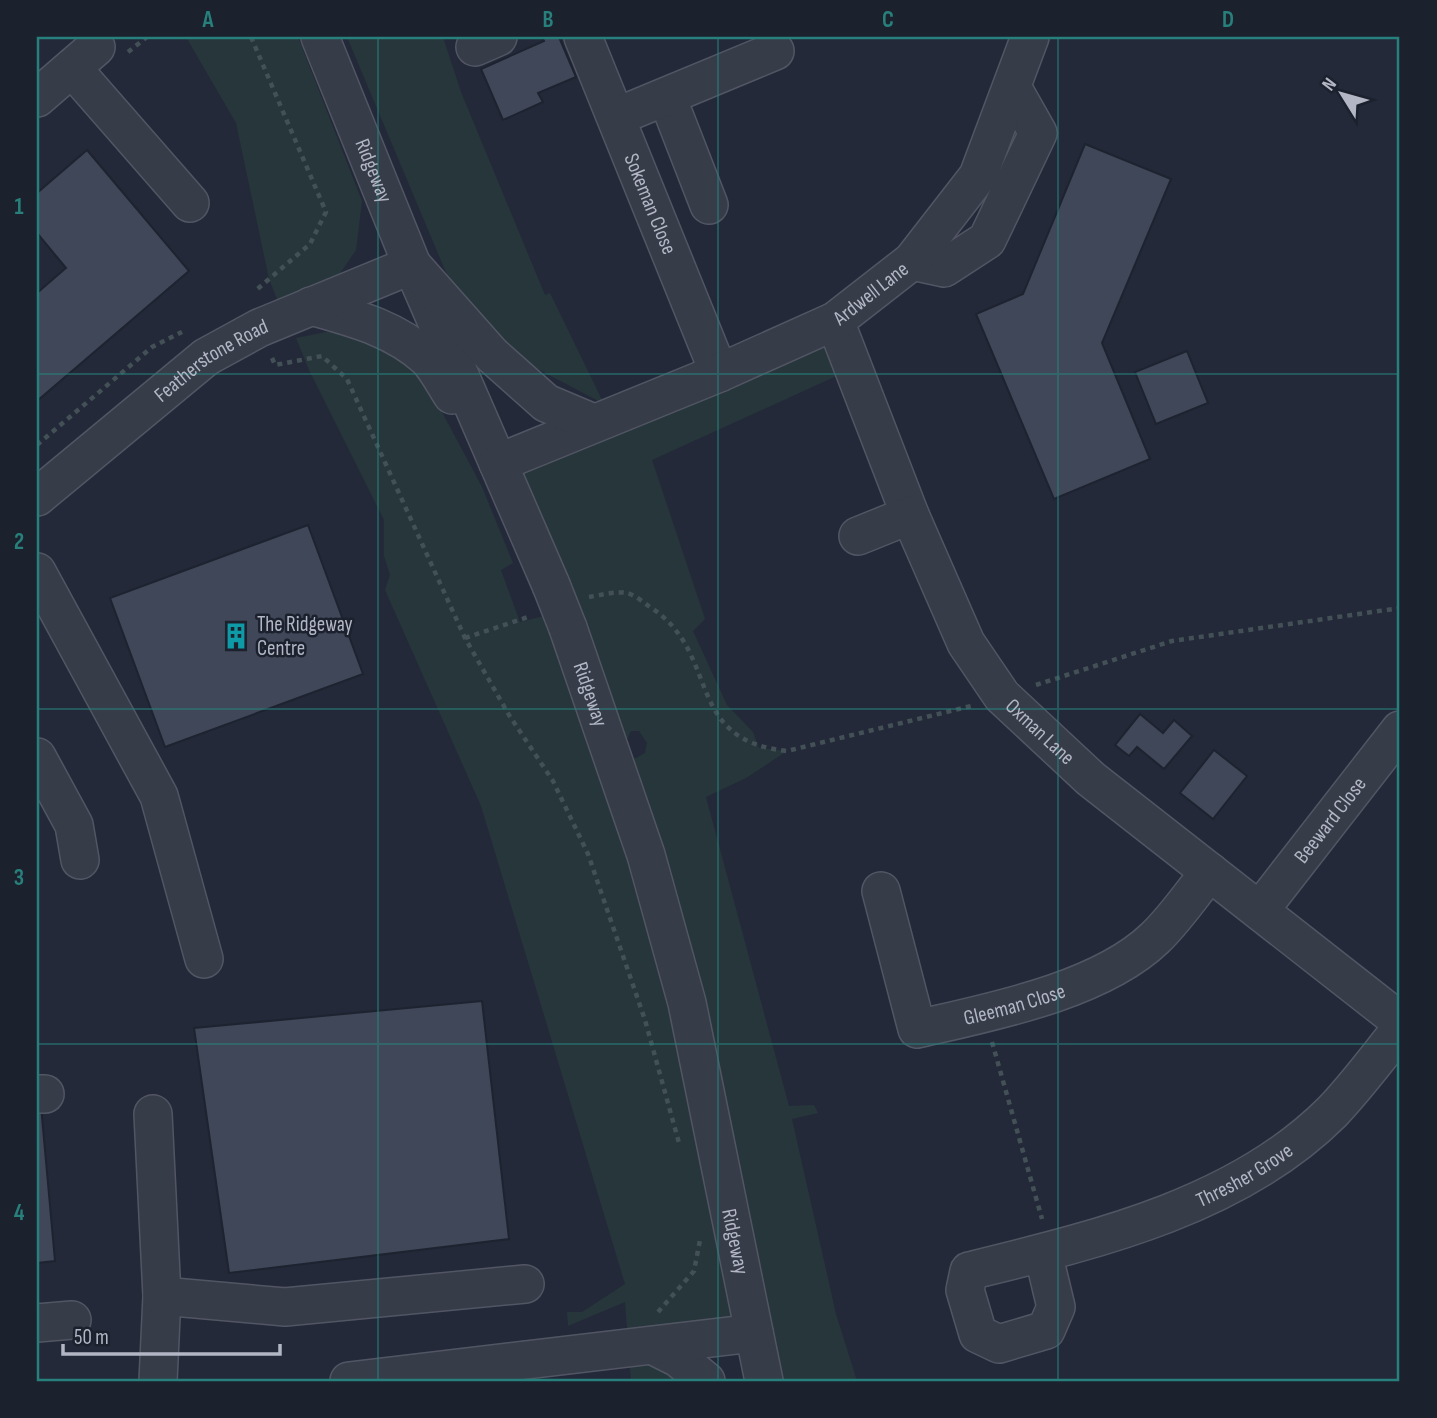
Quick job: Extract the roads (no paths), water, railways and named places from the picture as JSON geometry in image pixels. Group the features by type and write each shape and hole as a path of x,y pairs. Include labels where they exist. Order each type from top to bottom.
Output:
{"street":[{"name":"Ridgeway","path":"320,37 412,265 559,607 646,855 687,1003 764,1380"},
{"name":"Sokeman Close","path":"583,37 719,373"},
{"name":"Ardwell Lane","path":"498,463 591,422 719,373 835,321 912,261 978,176 1030,37"},
{"path":"616,117 775,51"},
{"path":"37,98 84,57 190,202"},
{"path":"649,199 704,192 674,116"},
{"name":"Featherstone Road","path":"37,497 206,357 259,328 412,265"},
{"path":"412,265 501,363 546,403 591,422"},
{"path":"311,306 372,323 428,360 498,463"},
{"name":"Oxman Lane","path":"835,321 910,515 966,643 1002,696 1091,779 1400,1021"},
{"path":"858,536 910,515"},
{"path":"37,572 159,796 204,959"},
{"name":"Beeward Close","path":"1260,910 1400,730"},
{"path":"37,757 74,825 80,860"},
{"name":"Gleeman Close","path":"881,891 918,1029 984,1014 1090,982 1154,939 1210,872"},
{"name":"Thresher Grove","path":"1047,1252 1181,1209 1268,1165 1331,1113 1400,1030"},
{"path":"153,1114 162,1296 158,1381"},
{"path":"162,1296 285,1307 525,1284"},
{"path":"37,1323 72,1320"},
{"path":"349,1381 626,1346 654,1331 754,1333"},
{"path":"654,1331 678,1358 706,1381"}],"place":[{"name":"The Ridgeway Centre","path":"236,636"}]}
